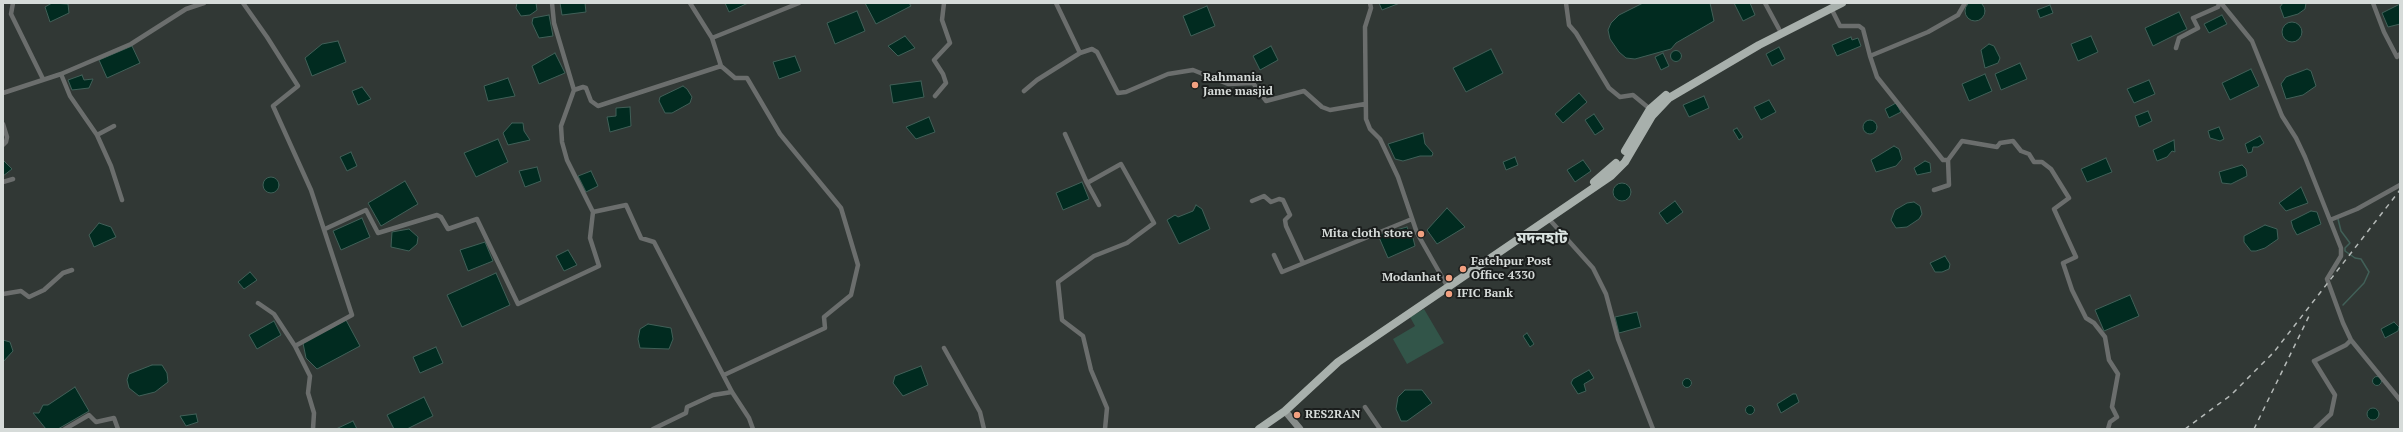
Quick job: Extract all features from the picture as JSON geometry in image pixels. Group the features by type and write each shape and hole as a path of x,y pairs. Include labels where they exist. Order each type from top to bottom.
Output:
{"highway":[{"path":"1252,429 1283,407 1335,360 1572,198 1613,167 1621,157 1650,109 1667,94 1725,58 1779,29 1831,6 1842,3"},
{"path":"1259,429 1286,411 1338,362 1594,188 1620,166 1652,116 1669,98 1759,45 1831,6"}],"main road":[{"path":"1286,411 1300,429"}],"street":[{"path":"13,3 11,14 43,79"},
{"path":"3,93 61,74 131,44 186,9 204,3"},
{"path":"243,3 268,37 298,86 273,106 311,190 352,315 295,346"},
{"path":"325,229 366,210 378,233 437,215 441,217 448,229 477,219 518,304 599,266 590,238 592,212 567,160 562,142 561,126 574,90 554,23 552,3"},
{"path":"690,3 712,38 721,66 735,78 747,78 780,134 841,208 858,265 851,295 824,317 825,328 724,375"},
{"path":"712,38 799,3"},
{"path":"935,96 946,83 943,74 934,60 950,43 942,20 944,3"},
{"path":"1056,3 1080,53"},
{"path":"1370,3 1371,8 1365,27 1366,119 1370,129 1380,139 1389,158 1412,219 1430,259 1446,284"},
{"path":"1566,3 1569,25 1576,33 1609,88 1620,97 1633,95 1650,109"},
{"path":"1764,3 1779,29"},
{"path":"1870,56 1928,32 1946,22 1958,15 1965,3"},
{"path":"2176,48 2179,38 2198,28 2193,18 2218,7 2220,3 2252,41 2282,116 2296,138 2341,248 2341,256 2327,279 2351,340 2400,400"},
{"path":"2373,3 2387,38 2397,57 2400,54"},
{"path":"1831,6 1840,26 1859,26 1863,29 1877,77 1943,160 1948,160"},
{"path":"1024,91 1037,80 1080,53 1092,49 1097,52 1115,90 1122,93 1168,74 1193,70 1228,84 1253,83 1266,101 1304,90 1322,107 1330,110 1365,104"},
{"path":"574,90 583,87 586,88 591,101 598,106 721,66"},
{"path":"61,74 70,96 97,135 111,166 122,200"},
{"path":"3,124 7,137 6,142 3,145"},
{"path":"97,135 114,126"},
{"path":"1065,134 1087,183 1099,205"},
{"path":"1934,190 1949,185 1948,160 1962,141 1998,147 2000,143 2013,141 2021,151 2029,154 2034,162 2042,162 2051,169 2069,198 2054,209 2076,257 2063,264 2072,290 2086,318 2094,323 2105,337 2109,360 2118,374 2112,408 2117,417 2110,422 2108,429"},
{"path":"1087,183 1121,164 1154,223 1127,243 1094,256 1058,282 1062,320 1083,336 1091,370 1107,408 1105,429"},
{"path":"3,182 13,179"},
{"path":"2330,220 2357,209 2400,185"},
{"path":"1252,201 1264,196 1271,202 1280,199 1283,200 1290,215 1286,220 1286,226 1303,263"},
{"path":"592,212 626,204 641,238 654,242 732,392 749,418 753,429"},
{"path":"1274,255 1282,272 1412,219"},
{"path":"1549,219 1592,268 1606,294 1618,339 1653,429"},
{"path":"3,294 21,291 29,297 44,290 63,273 72,270"},
{"path":"258,304 274,314 295,346 310,376 308,393 314,413 313,429"},
{"path":"2314,429 2331,414 2334,394 2314,361 2346,345 2351,340"},
{"path":"944,348 980,412 984,429"},
{"path":"653,429 686,413 687,407 713,395 732,392"},
{"path":"1365,407 1380,429"},
{"path":"65,429 89,415 96,422 114,418 118,429"}],"shaded area":[{"path":"1975,1 1982,4 1985,11 1982,18 1975,21 1968,18 1965,11 1968,4"},
{"path":"52,3 68,4 69,13 50,22 45,7"},
{"path":"517,3 536,3 537,10 530,15 521,16 516,8"},
{"path":"560,3 585,3 586,12 562,15"},
{"path":"725,3 748,3 729,12"},
{"path":"865,3 909,3 911,6 876,24"},
{"path":"1379,3 1400,3 1382,10"},
{"path":"1643,3 1710,3 1714,21 1676,43 1671,49 1635,59 1626,58 1619,52 1610,39 1608,30 1611,23 1619,15"},
{"path":"1734,3 1750,3 1755,15 1743,21"},
{"path":"2283,3 2306,3 2305,9 2298,14 2284,18 2280,7"},
{"path":"2400,4 2400,24 2388,27 2382,13"},
{"path":"2050,5 2053,13 2040,18 2037,10"},
{"path":"1207,6 1215,26 1191,36 1183,16"},
{"path":"857,11 865,31 835,44 827,23"},
{"path":"2179,12 2187,29 2153,46 2145,28"},
{"path":"549,15 553,36 539,38 532,23 533,18"},
{"path":"2222,15 2227,24 2209,33 2204,24"},
{"path":"2292,22 2299,25 2302,32 2299,39 2292,42 2285,39 2282,32 2285,25"},
{"path":"905,36 915,48 898,56 888,46"},
{"path":"2091,36 2098,52 2078,61 2071,44"},
{"path":"1851,37 1852,40 1858,38 1861,46 1837,56 1832,45"},
{"path":"338,41 346,62 312,76 305,58 322,44"},
{"path":"1989,44 1994,46 2000,58 1998,63 1985,68 1981,50"},
{"path":"132,46 140,63 107,78 99,60"},
{"path":"1271,46 1278,60 1260,70 1253,56"},
{"path":"1779,47 1785,59 1772,66 1766,54"},
{"path":"1491,49 1503,73 1466,92 1453,68"},
{"path":"1676,50 1680,52 1682,56 1680,60 1676,62 1672,60 1670,56 1672,52"},
{"path":"555,53 565,73 539,84 532,66"},
{"path":"1663,53 1669,66 1661,70 1655,57"},
{"path":"795,56 801,71 779,79 773,62"},
{"path":"2020,63 2027,79 2001,90 1995,74"},
{"path":"2251,69 2259,86 2230,100 2222,83"},
{"path":"2307,69 2311,71 2316,86 2303,95 2286,99 2281,84 2286,77"},
{"path":"1985,74 1992,91 1969,101 1962,84"},
{"path":"82,75 84,80 93,79 89,88 72,90 68,80"},
{"path":"508,78 515,96 488,101 484,86"},
{"path":"2149,80 2155,94 2134,103 2127,89"},
{"path":"921,81 924,97 893,103 890,85"},
{"path":"683,86 692,97 690,103 672,113 665,113 659,101 660,97"},
{"path":"362,87 371,99 358,105 352,91"},
{"path":"1579,93 1587,102 1563,123 1555,114"},
{"path":"1704,96 1709,108 1689,117 1683,105"},
{"path":"1769,100 1776,112 1761,120 1754,107"},
{"path":"1896,103 1901,112 1889,118 1885,109"},
{"path":"630,107 631,126 610,132 607,117 616,116 616,108"},
{"path":"2148,111 2152,121 2139,127 2135,116"},
{"path":"1594,114 1604,129 1595,135 1585,120"},
{"path":"929,117 935,132 916,139 906,127"},
{"path":"1870,120 1875,122 1877,127 1875,132 1870,134 1865,132 1863,127 1865,122"},
{"path":"512,123 523,123 524,131 530,140 508,145 503,133"},
{"path":"2219,127 2224,139 2220,141 2210,138 2208,131"},
{"path":"1737,128 1743,137 1739,140 1733,130"},
{"path":"1423,133 1425,144 1433,153 1432,156 1420,156 1403,161 1395,159 1388,144"},
{"path":"2260,136 2264,143 2258,147 2253,147 2252,152 2248,153 2245,144"},
{"path":"498,139 508,162 476,177 464,153"},
{"path":"2174,140 2175,152 2172,151 2167,157 2157,161 2153,150"},
{"path":"1894,146 1899,149 1902,159 1896,166 1876,172 1871,160"},
{"path":"351,152 357,166 347,171 340,157"},
{"path":"1515,157 1518,165 1506,170 1503,162"},
{"path":"2106,158 2112,172 2087,182 2081,169"},
{"path":"3,160 12,169 3,176"},
{"path":"1583,160 1591,171 1575,182 1567,170"},
{"path":"1925,161 1930,163 1931,172 1917,175 1914,168"},
{"path":"2242,165 2246,169 2247,176 2231,184 2222,183 2219,172"},
{"path":"537,167 541,181 525,187 519,171"},
{"path":"591,171 598,186 586,192 578,176"},
{"path":"271,177 277,179 279,185 277,191 271,193 265,191 263,185 265,179"},
{"path":"405,181 418,204 381,226 368,203"},
{"path":"1082,182 1089,199 1063,210 1056,193"},
{"path":"1622,183 1626,184 1630,188 1630,196 1626,200 1622,201 1618,200 1614,196 1613,192 1614,188 1618,184"},
{"path":"2301,187 2308,203 2286,211 2279,203"},
{"path":"1675,201 1683,212 1667,224 1659,213"},
{"path":"1914,202 1920,206 1922,214 1919,219 1907,227 1896,228 1891,220 1895,210 1907,203"},
{"path":"1196,205 1202,209 1210,229 1179,244 1167,220 1175,215 1178,217 1193,211"},
{"path":"1447,208 1465,227 1437,244 1427,230"},
{"path":"2311,211 2317,212 2321,224 2297,235 2291,221"},
{"path":"362,218 370,237 341,250 333,231"},
{"path":"99,223 111,227 116,237 94,247 89,235"},
{"path":"2265,225 2277,229 2278,239 2265,248 2251,251 2244,242 2244,236"},
{"path":"1407,227 1408,230 1411,230 1415,246 1388,258 1378,235"},
{"path":"409,229 418,237 417,244 409,251 391,247 392,232"},
{"path":"485,242 493,261 468,271 460,250"},
{"path":"568,250 577,265 564,271 556,256"},
{"path":"1945,256 1950,264 1949,269 1942,272 1935,272 1930,263"},
{"path":"250,272 257,280 244,289 238,282"},
{"path":"496,273 510,305 462,327 447,295"},
{"path":"2130,295 2139,316 2104,331 2095,310"},
{"path":"1424,309 1444,343 1407,364 1393,339 1415,326 1410,317"},
{"path":"1637,312 1641,327 1619,333 1615,317"},
{"path":"346,320 360,346 317,369 306,358 303,343"},
{"path":"274,321 281,335 257,349 249,335"},
{"path":"2394,322 2399,327 2398,331 2385,338 2381,329"},
{"path":"648,324 671,328 673,339 669,349 640,348 638,339 640,329"},
{"path":"1527,333 1534,344 1530,347 1523,336"},
{"path":"3,340 10,342 13,351 3,362"},
{"path":"436,347 443,363 420,373 413,357"},
{"path":"152,365 162,365 167,373 168,382 155,392 139,396 129,388 127,380 129,374"},
{"path":"921,366 928,385 903,396 893,383 895,376"},
{"path":"1589,370 1594,378 1584,384 1586,391 1578,394 1571,383 1573,379"},
{"path":"2377,376 2382,381 2377,386 2372,381"},
{"path":"1685,379 1689,379 1691,383 1689,387 1685,387 1683,385 1683,381"},
{"path":"75,387 89,411 58,429 46,429 33,413 39,413 43,405 48,405"},
{"path":"1405,390 1422,390 1432,403 1407,421 1401,421 1396,409 1398,397"},
{"path":"1793,394 1796,394 1799,402 1781,413 1777,404"},
{"path":"424,397 433,416 407,429 394,429 387,415"},
{"path":"1750,405 1755,410 1750,415 1745,410"},
{"path":"2371,408 2375,408 2379,414 2375,420 2371,420 2367,416 2367,412"},
{"path":"196,414 198,422 186,426 180,416"},
{"path":"353,421 357,429 336,429"}],"waterway":[{"path":"2338,219 2341,231 2350,243 2345,248 2345,251 2355,258 2361,259 2369,272 2364,283 2343,305"}],"railway":[{"path":"2185,429 2231,395 2274,352 2400,190"},
{"path":"2254,429 2310,314"}],"place":[{"name":"Rahmania Jame masjid","path":"1195,85"},
{"name":"Mita cloth store","path":"1421,234"},
{"name":"Fatehpur Post Office 4330","path":"1463,269"},
{"name":"Modanhat","path":"1449,278"},
{"name":"IFIC Bank","path":"1449,294"},
{"name":"RES2RAN","path":"1297,415"}],"district":[{"name":"মদনহাট","path":"1542,238"}]}
